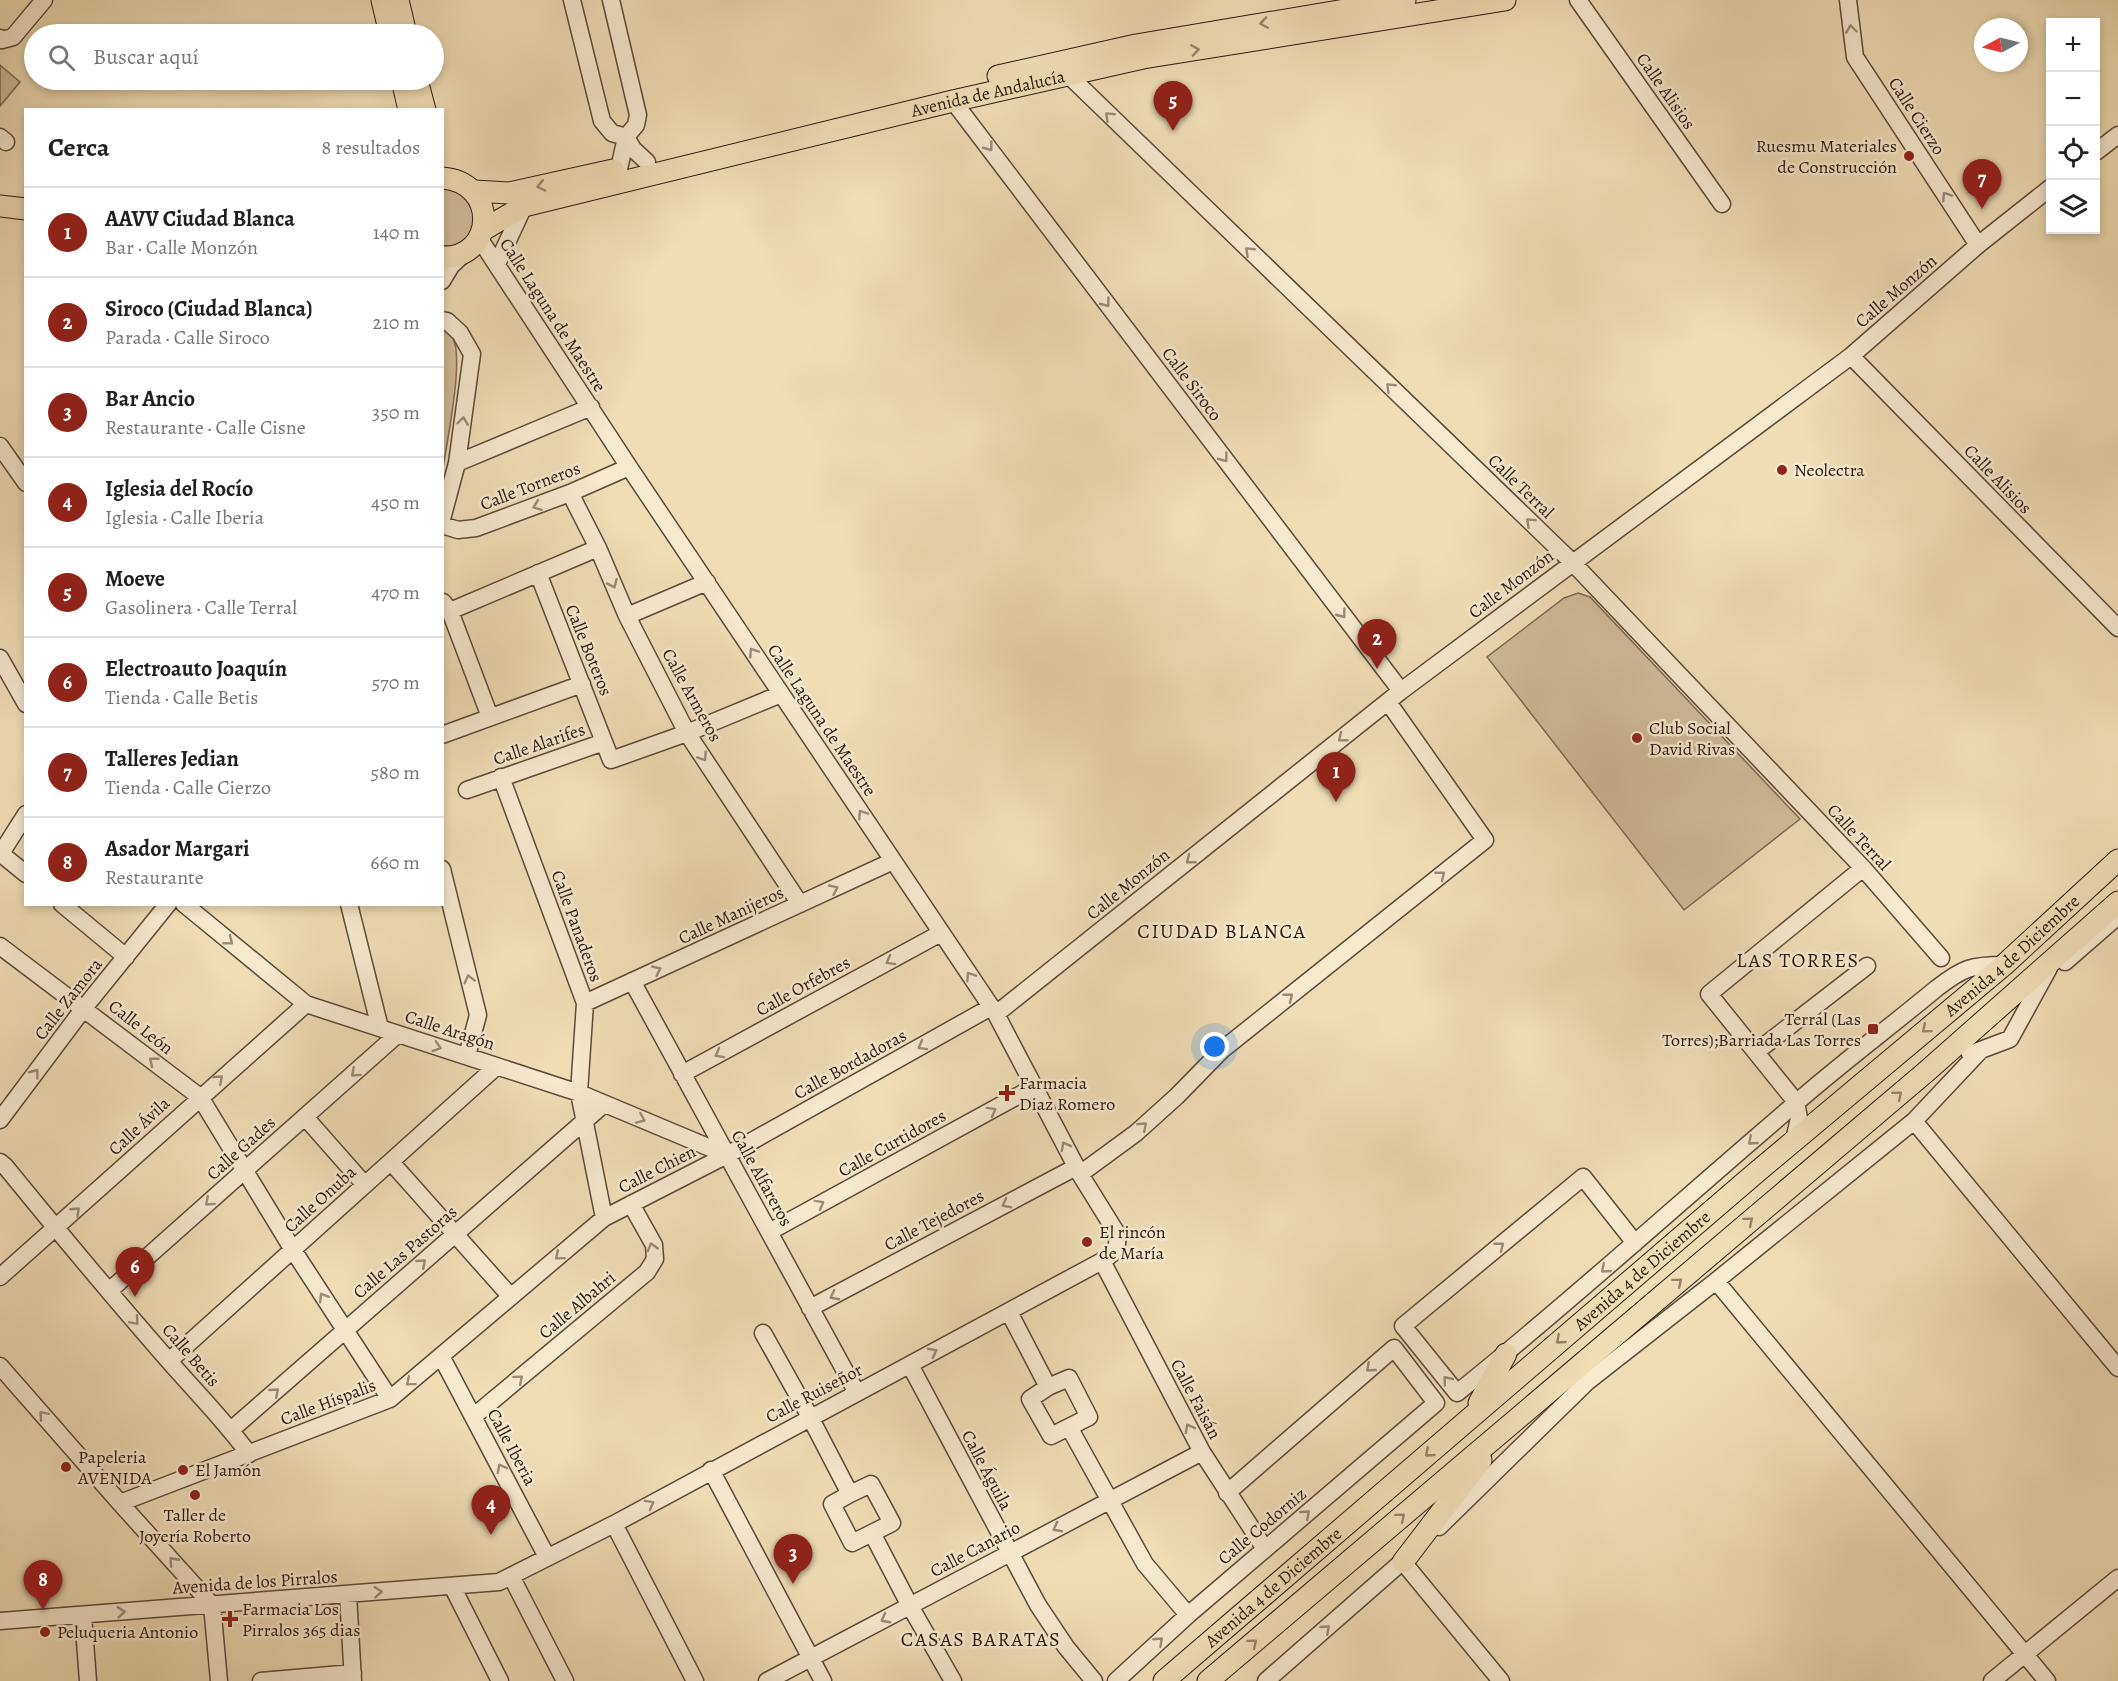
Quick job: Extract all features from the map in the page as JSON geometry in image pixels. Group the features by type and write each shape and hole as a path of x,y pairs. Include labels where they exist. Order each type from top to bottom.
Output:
{"main road":[{"path":"382,0 388,24"},
{"path":"398,0 404,24"},
{"name":"Avenida de Andalucía","path":"444,257 457,256 524,206 953,101 1136,45 1405,0"},
{"name":"Avenida de Andalucía","path":"474,191 509,193 1061,69 1505,0"},
{"path":"404,90 409,108"},
{"path":"420,90 424,108"},
{"path":"446,173 464,183 480,200 484,220 476,240"},
{"path":"0,206 24,209"},
{"name":"Avenida 4 de Diciembre","path":"1164,1681 1794,1140 2004,965 2118,860"},
{"name":"Avenida 4 de Diciembre","path":"1208,1681 1927,1071 2118,902"},
{"path":"1473,1415 1506,1354"},
{"path":"1403,1562 1505,1428"}],"street":[{"path":"0,38 2,40 13,37 44,0"},
{"path":"572,0 602,121 612,133 626,137 633,149 647,162"},
{"path":"611,0 638,114 636,125 626,137 619,169"},
{"name":"Calle Alisios","path":"1578,0 1722,204"},
{"name":"Calle Cierzo","path":"1848,0 1855,57 1978,245"},
{"name":"Calle Terral","path":"1061,69 1572,562 1863,868 1941,958"},
{"name":"Calle Siroco","path":"953,101 1394,696 1485,840 1222,1050 1178,1096 1136,1133 1078,1170"},
{"path":"2100,149 2118,135"},
{"name":"Calle Monzón","path":"994,1011 1394,696 1851,356 1978,245 2046,191"},
{"path":"497,264 524,206"},
{"path":"444,278 451,266 476,240"},
{"name":"Calle Laguna de Maestre","path":"476,240 497,264 629,467 994,1011 1078,1170 1116,1232"},
{"path":"444,320 460,333 472,354 457,463 444,512"},
{"name":"Calle Alisios","path":"1851,356 2118,628"},
{"path":"457,463 591,407"},
{"path":"0,446 24,480"},
{"name":"Calle Torneros","path":"444,526 458,530 476,528 570,494 629,467"},
{"name":"Calle Armeros","path":"570,494 598,548 627,616 687,733 800,904"},
{"path":"490,717 446,606 538,573 598,548"},
{"name":"Calle Boteros","path":"538,573 604,742"},
{"path":"627,616 707,582"},
{"path":"0,658 19,676 24,696"},
{"path":"444,734 582,684"},
{"name":"Calle Alarifes","path":"467,790 604,742 611,760 687,733 781,694"},
{"name":"Calle Panaderos","path":"501,777 585,1003 579,1093 604,1218"},
{"path":"24,817 0,854 24,872"},
{"name":"Calle Manijeros","path":"585,1003 894,861"},
{"path":"1794,1140 1799,1118 1796,1102 1709,994 1863,868"},
{"path":"444,877 478,1015 467,1056"},
{"path":"64,906 126,957"},
{"name":"Calle Zamora","path":"0,1120 84,1008 166,906"},
{"name":"Calle Aragón","path":"186,906 306,1004 579,1093 727,1155"},
{"path":"350,906 380,1028"},
{"path":"2040,985 2118,916"},
{"name":"Calle Orfebres","path":"682,1074 941,933"},
{"name":"Calle León","path":"0,946 200,1097"},
{"path":"1937,988 1941,958 1977,965 2004,965"},
{"path":"1927,1071 2010,1039 2052,962"},
{"path":"1635,1243 1583,1178 1403,1326 1457,1393 1506,1354 1635,1243 1796,1102 1957,972 1977,965"},
{"path":"1756,1052 1867,966"},
{"name":"Calle Alfareros","path":"633,981 857,1393"},
{"name":"Calle Ávila","path":"0,1277 306,1004"},
{"name":"Calle Bordadoras","path":"727,1155 994,1011"},
{"name":"Calle Gades","path":"109,1292 398,1034"},
{"path":"1266,1681 1403,1562 1587,1382 1914,1121 1980,1051"},
{"name":"Calle Onuba","path":"169,1361 497,1066"},
{"name":"Calle Curtidores","path":"769,1232 1034,1087"},
{"path":"200,1097 293,1250 390,1399"},
{"name":"Calle Las Pastoras","path":"231,1430 604,1104"},
{"path":"305,1117 365,1185"},
{"path":"1914,1121 2118,1368"},
{"name":"Calle Chien","path":"604,1218 727,1155"},
{"name":"Calle Betis","path":"0,1162 109,1292 231,1430 249,1454"},
{"path":"391,1162 511,1297"},
{"name":"Calle Tejedores","path":"810,1308 1078,1170"},
{"name":"Calle Albahri","path":"474,1416 646,1272 655,1259 654,1245 631,1204"},
{"name":"Calle Híspalis","path":"120,1503 390,1399 604,1218"},
{"name":"Calle Ruiseñor","path":"511,1576 614,1524 1102,1261 1112,1255 1117,1248 1116,1232"},
{"name":"Calle Faisán","path":"1102,1261 1202,1452 1265,1549"},
{"path":"1716,1281 2047,1681"},
{"path":"1009,1312 1048,1387"},
{"path":"763,1333 850,1494"},
{"name":"Calle Codorniz","path":"1116,1681 1188,1615 1436,1403 1394,1348 1227,1493"},
{"name":"Calle Iberia","path":"441,1356 547,1557"},
{"name":"Calle Águila","path":"910,1365 1038,1605 1066,1647 1094,1681"},
{"path":"0,1366 212,1605 219,1681"},
{"path":"1069,1377 1089,1417 1051,1436 1030,1399 1048,1387 1069,1377"},
{"path":"1068,1427 1145,1564 1188,1615"},
{"name":"Calle Canario","path":"767,1681 1202,1452"},
{"path":"711,1470 823,1681"},
{"path":"871,1484 892,1524 852,1543 832,1504 850,1494 871,1484"},
{"path":"614,1524 695,1681"},
{"path":"872,1533 953,1681"},
{"path":"1403,1562 1501,1681"},
{"path":"511,1576 565,1681"},
{"name":"Avenida de los Pirralos","path":"0,1621 499,1582 511,1576"},
{"path":"1992,1681 2118,1578"},
{"path":"452,1586 500,1681"},
{"path":"261,1681 353,1677 348,1594"},
{"path":"83,1615 88,1681"}],"shaded area":[{"path":"0,65 20,82 0,106"},
{"path":"450,188 463,194 473,209 473,224 468,237 457,245 444,246 444,189"},
{"path":"444,330 450,333 456,349 454,401 444,462"},
{"name":"Club Social David Rivas","path":"1578,593 1590,597 1800,819 1684,910 1487,657 1564,598"}],"place":[{"name":"Moeve","path":"1173,131"},
{"name":"Ruesmu Materiales de Construcción","path":"1909,156"},
{"name":"Talleres Jedian","path":"1982,209"},
{"name":"Neolectra","path":"1782,470"},
{"name":"Siroco (Ciudad Blanca)","path":"1377,669"},
{"name":"Club Social David Rivas","path":"1637,738"},
{"name":"AAVV Ciudad Blanca","path":"1336,802"},
{"name":"Terral (Las Torres);Barriada Las Torres","path":"1873,1029"},
{"name":"Farmacia Diaz Romero","path":"1007,1093"},
{"name":"El rincón de María","path":"1087,1242"},
{"name":"Electroauto Joaquín","path":"135,1297"},
{"name":"Papeleria AVENIDA","path":"66,1467"},
{"name":"El Jamón","path":"183,1470"},
{"name":"Taller de Joyería Roberto","path":"195,1495"},
{"name":"Iglesia del Rocío","path":"491,1535"},
{"name":"Bar Ancio","path":"793,1584"},
{"name":"Asador Margari","path":"43,1610"},
{"name":"Farmacia Los Pirralos 365 dias","path":"230,1619"},
{"name":"Peluqueria Antonio","path":"45,1632"}],"district":[{"name":"CIUDAD BLANCA","path":"1222,931"},
{"name":"LAS TORRES","path":"1798,960"},
{"name":"CASAS BARATAS","path":"981,1639"}]}
